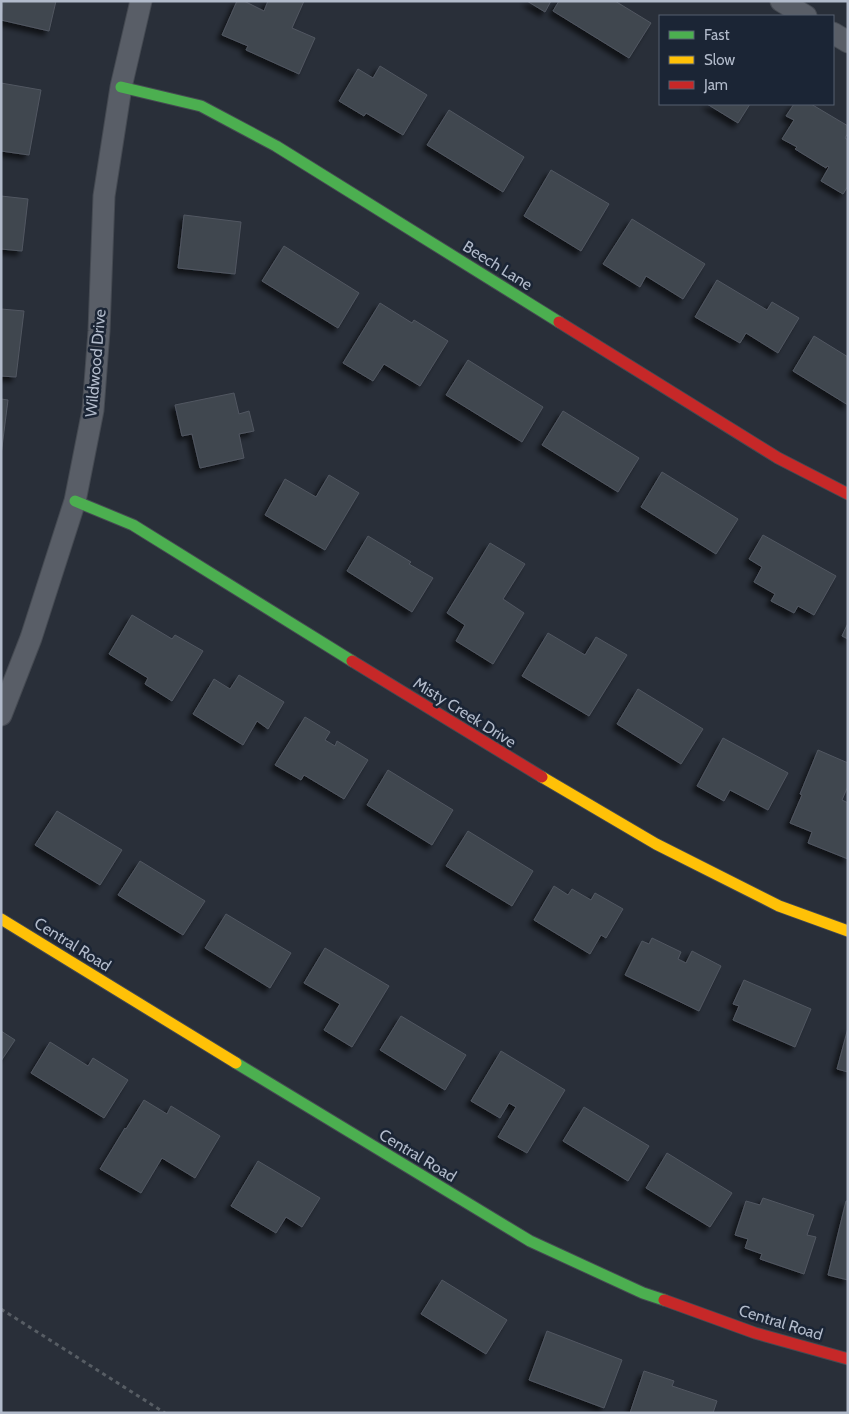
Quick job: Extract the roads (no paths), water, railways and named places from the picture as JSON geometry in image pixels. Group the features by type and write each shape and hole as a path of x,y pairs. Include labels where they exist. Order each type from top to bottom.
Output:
{"street":[{"name":"Wildwood Drive","path":"1,715 31,638 75,501 93,410 99,331 104,196 121,87 140,1"},
{"path":"782,1 804,15"},
{"path":"834,34 848,42"},
{"name":"Beech Lane","path":"121,87 201,106 276,146 778,458 848,494"},
{"name":"Misty Creek Drive","path":"75,501 134,525 505,756 656,844 779,906 848,931"},
{"name":"Central Road","path":"1,918 401,1164 530,1241 643,1293 755,1333 848,1360"}]}
